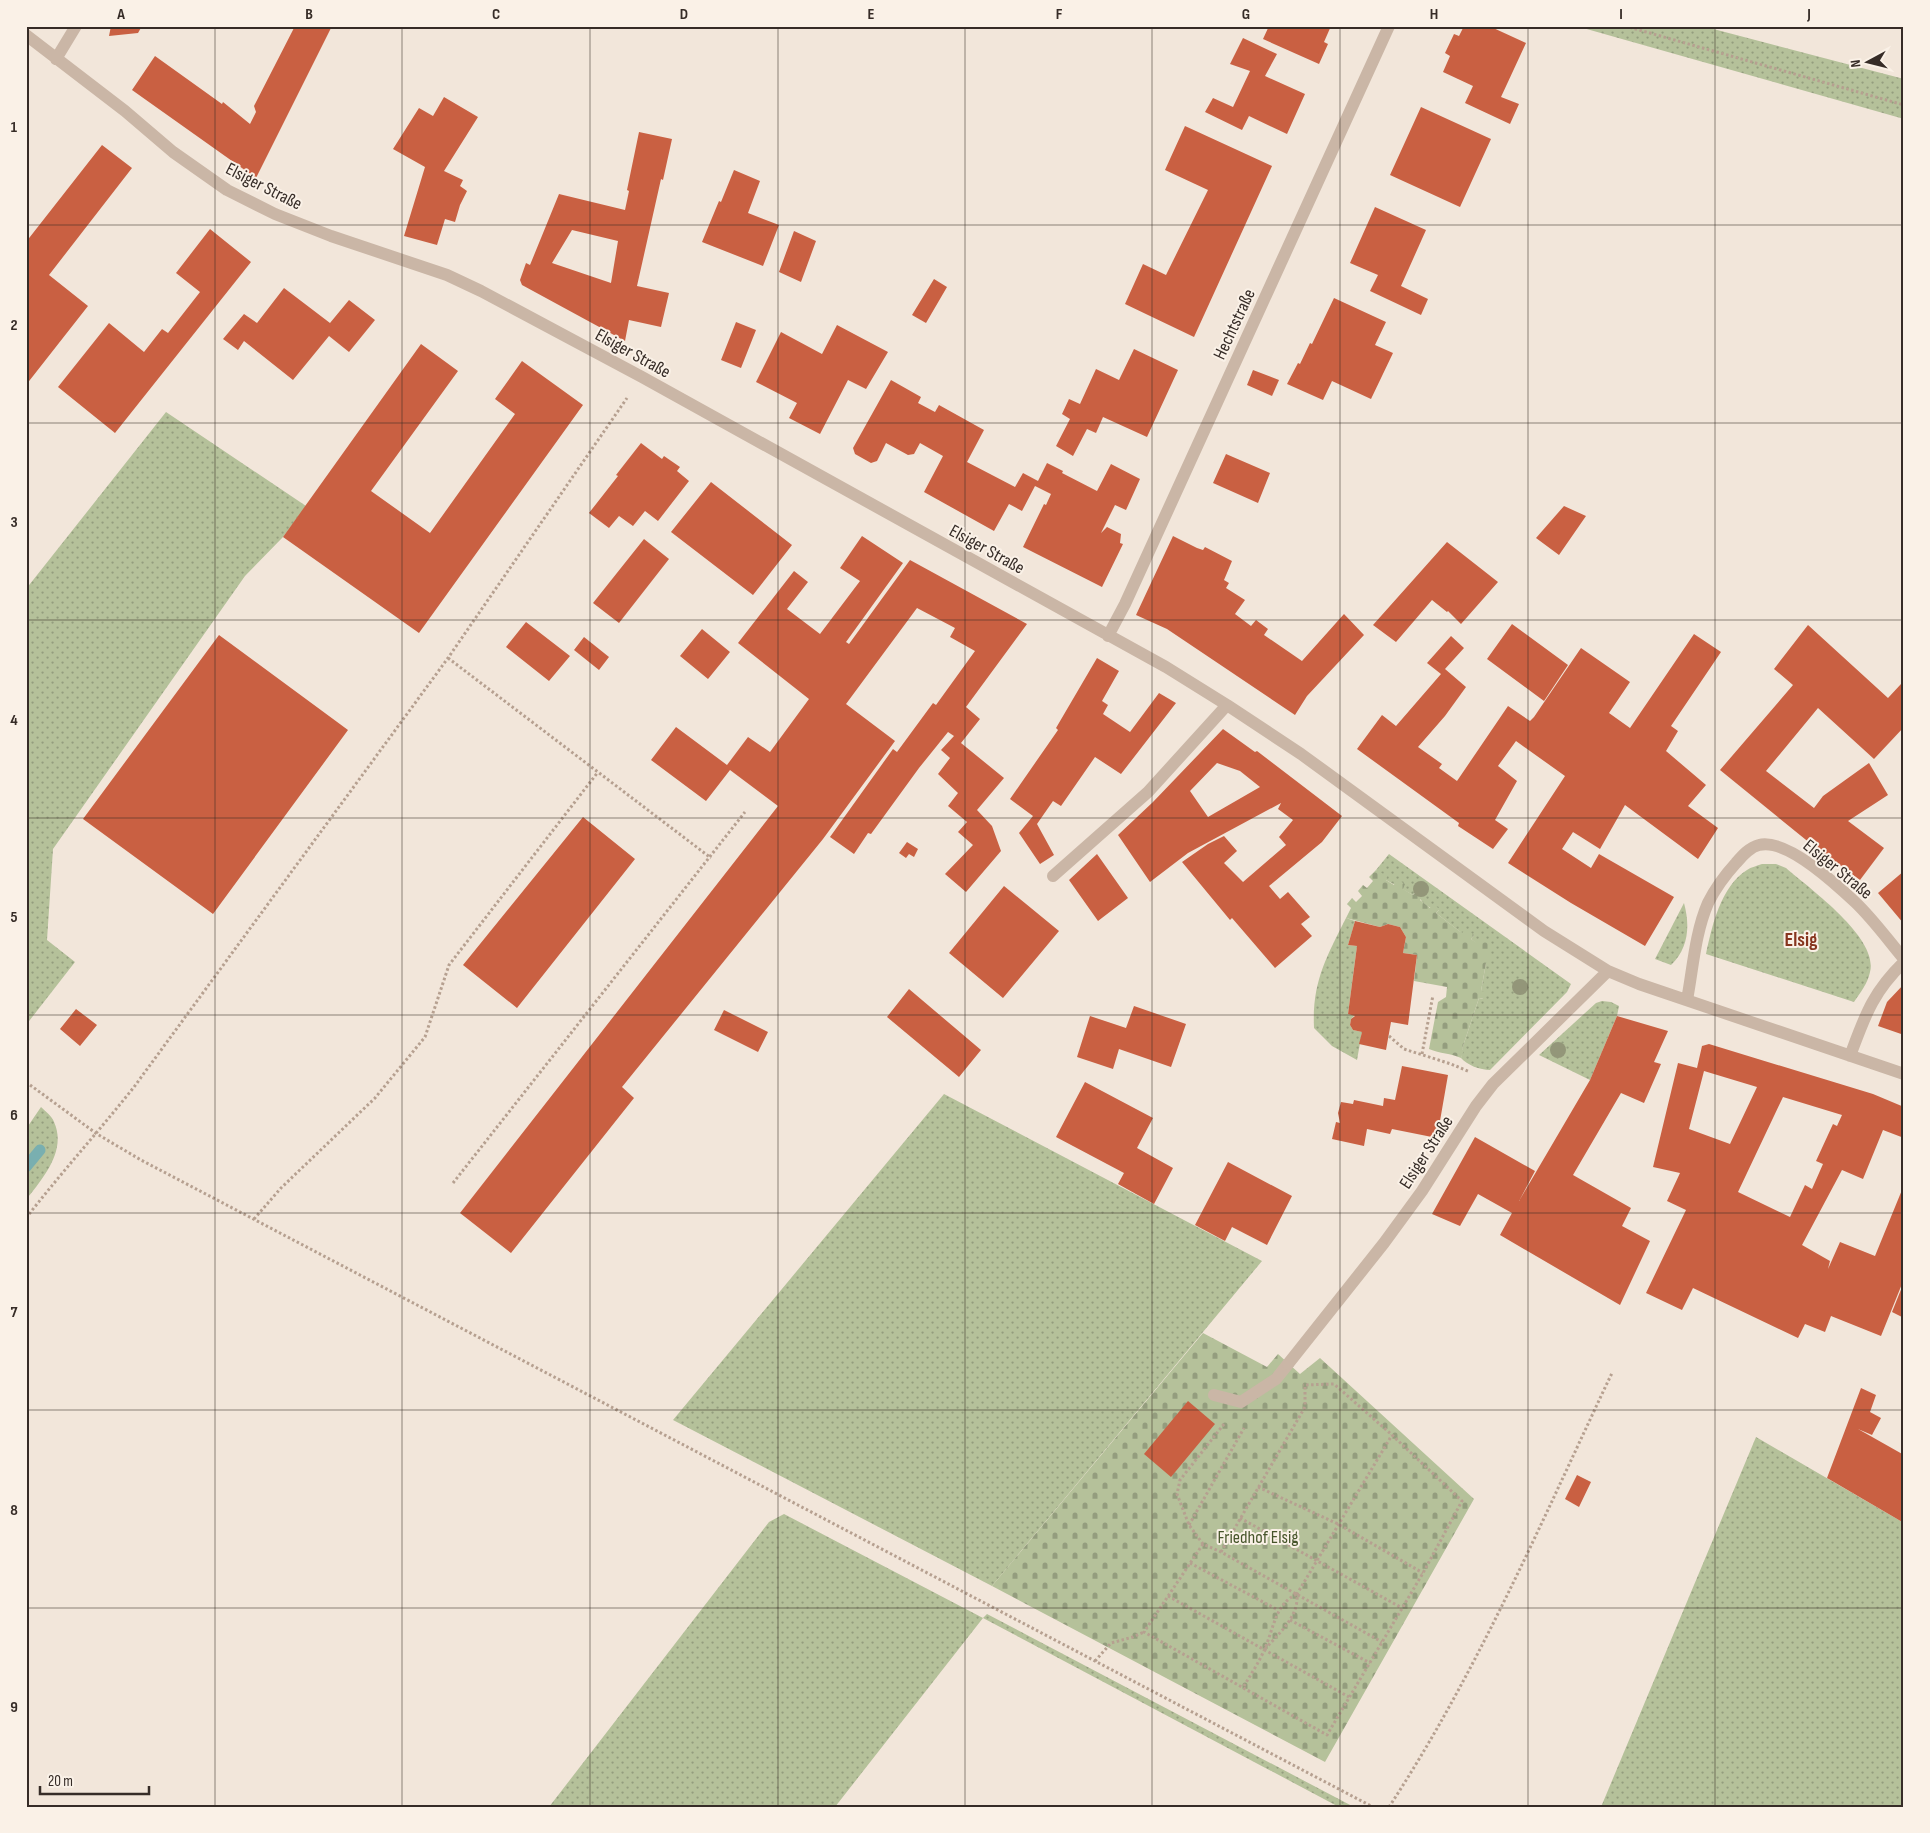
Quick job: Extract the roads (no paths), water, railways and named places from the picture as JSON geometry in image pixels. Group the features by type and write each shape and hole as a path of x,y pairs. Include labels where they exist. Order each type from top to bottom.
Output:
{"street":[{"path":"56,59 76,26"},
{"name":"Hechtstraße","path":"1108,636 1125,604 1389,26"},
{"name":"Elsiger Straße","path":"26,35 125,111 197,170 227,190 253,204 331,236 447,275 521,312 1166,667 1301,754 1544,930 1608,971 1639,984 1904,1074"},
{"path":"1053,876 1148,792 1227,705"},
{"name":"Elsiger Straße","path":"1687,1000 1698,935 1708,903 1726,874 1744,853 1760,844 1776,846 1793,853 1855,902 1904,961 1889,976 1875,995 1850,1056"},
{"name":"Elsiger Straße","path":"1214,1395 1241,1402 1276,1379 1384,1243 1422,1191 1476,1106 1493,1084 1608,971"}],"waterway":[{"path":"26,1167 40,1150"}],"district":[{"name":"Elsig","path":"1801,939"}],"park label":[{"name":"Friedhof Elsig","path":"1258,1537"}]}
